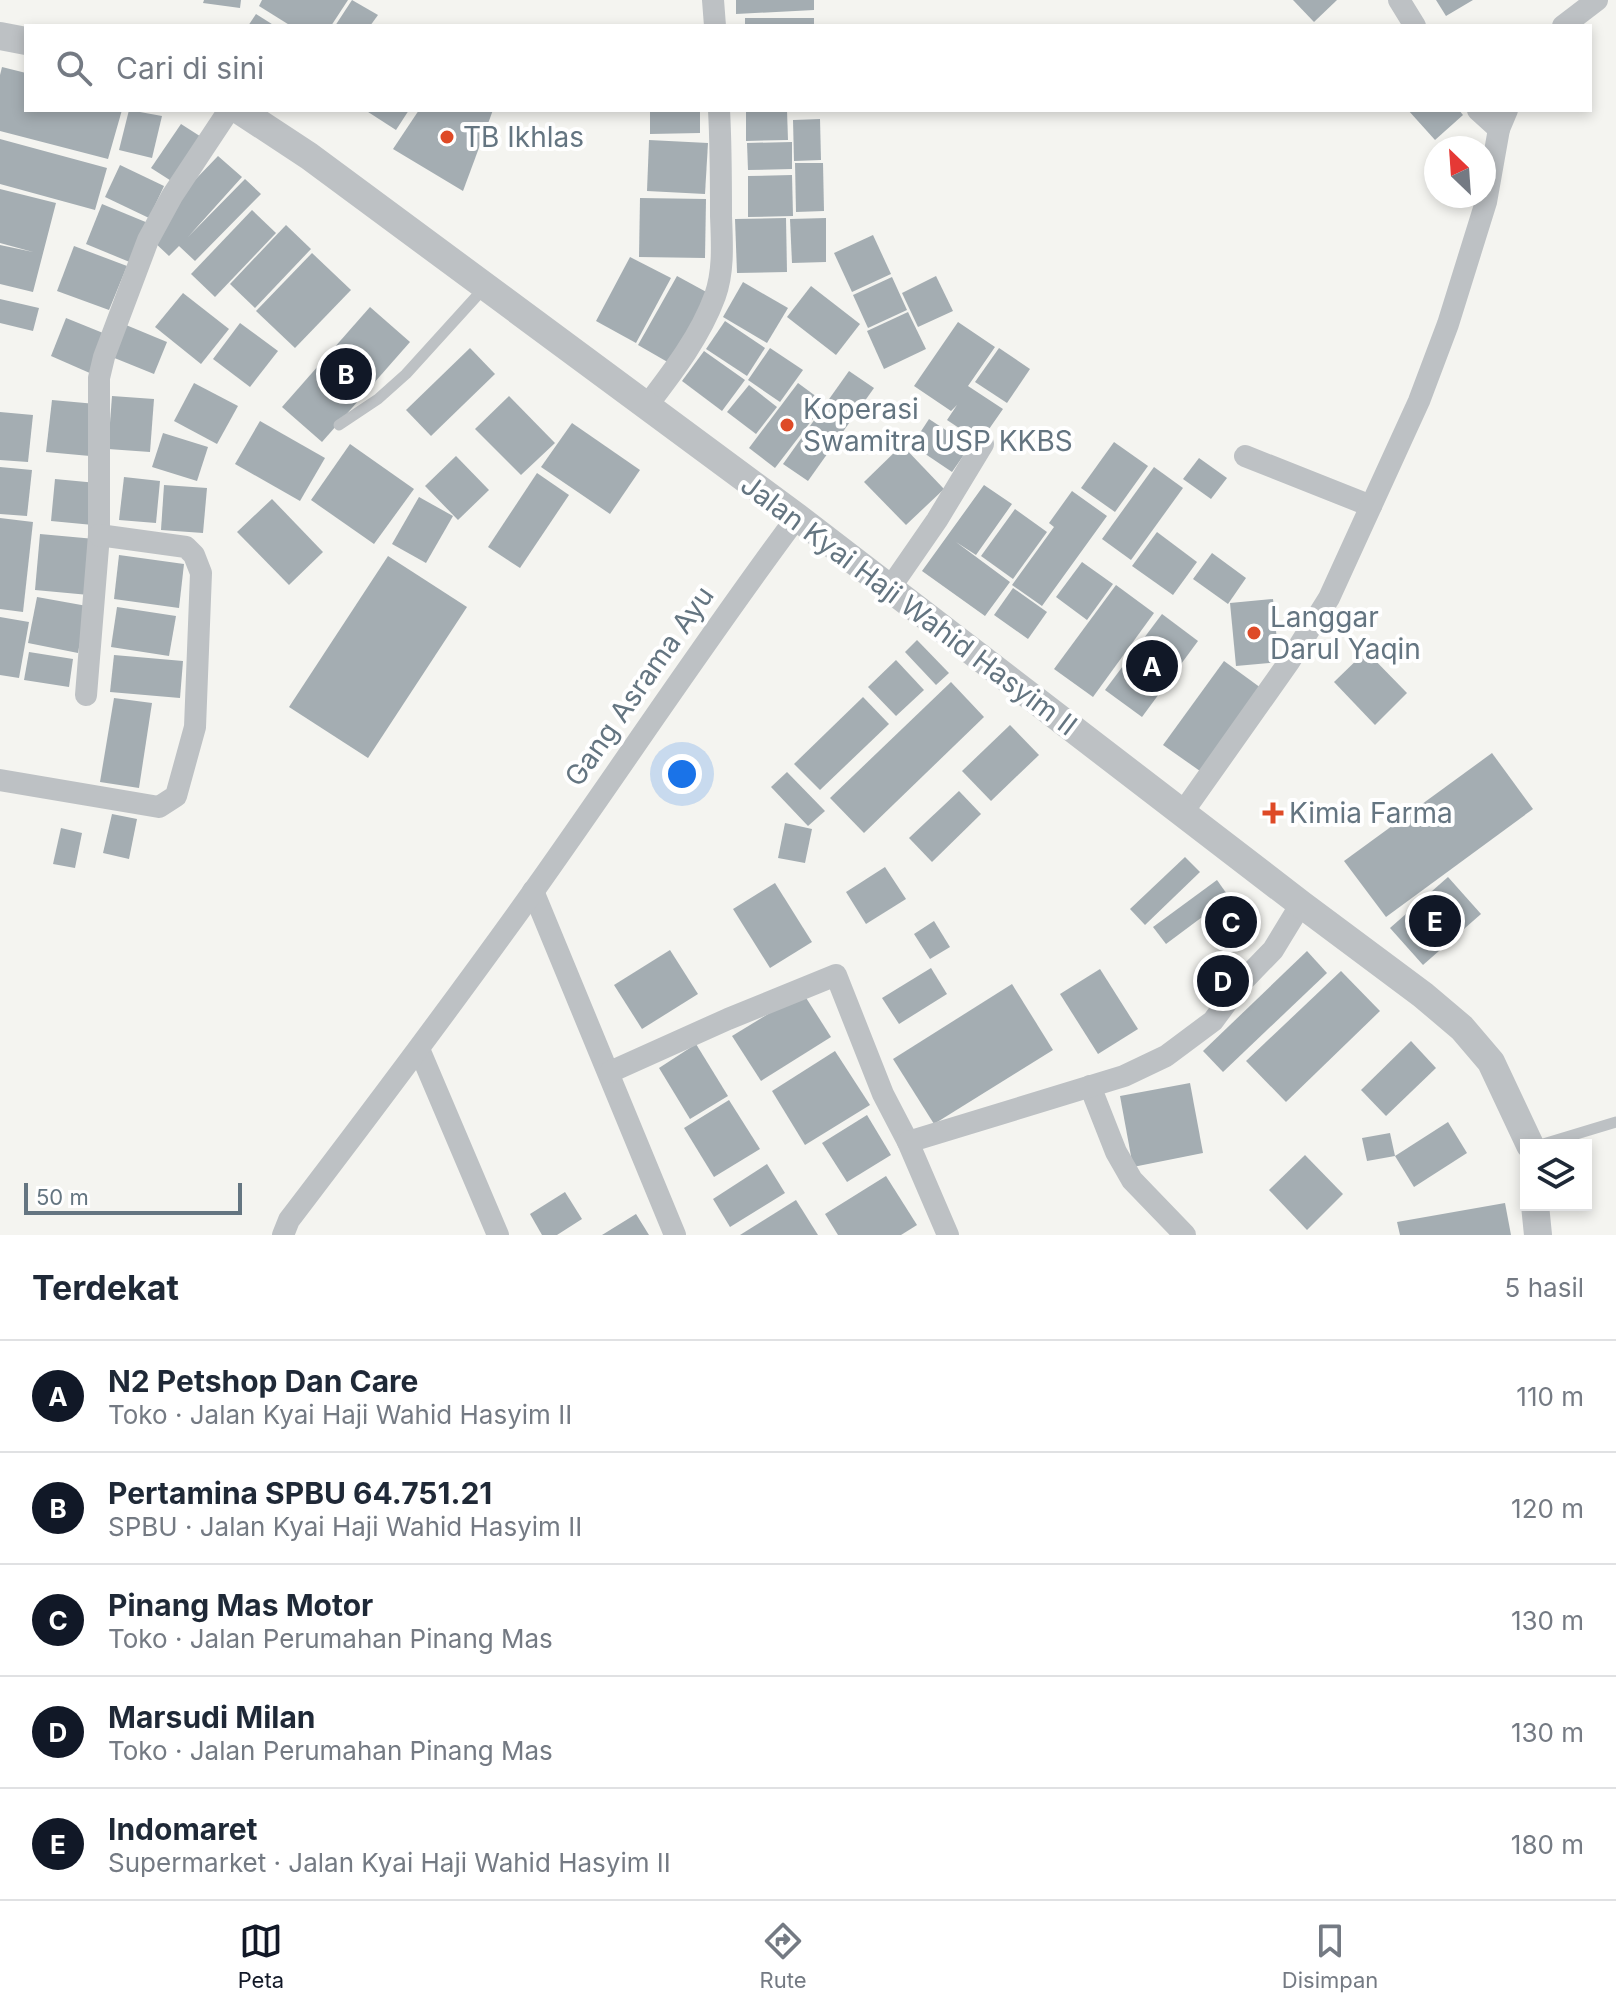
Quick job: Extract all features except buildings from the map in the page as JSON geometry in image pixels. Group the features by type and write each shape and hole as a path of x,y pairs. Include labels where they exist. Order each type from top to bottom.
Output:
{"street":[{"path":"713,0 715,24"},
{"path":"1399,0 1414,24"},
{"path":"1566,24 1597,0"},
{"path":"0,36 24,41"},
{"path":"86,695 99,535 98,399 104,357 148,240 172,196 228,112"},
{"name":"Jalan Kyai Haji Wahid Hasyim II","path":"242,112 309,156 797,517 1423,995 1462,1028 1491,1062 1527,1139"},
{"path":"646,407 675,369 715,297 722,247 719,112"},
{"path":"1183,812 1313,626 1329,598 1419,401 1448,324 1486,202 1503,120 1483,112"},
{"path":"890,588 937,520 983,444"},
{"path":"1245,456 1371,506"},
{"name":"Gang Asrama Ayu","path":"283,1235 289,1220 419,1049 797,517"},
{"path":"0,780 159,807 176,796 182,783 195,727 203,587 198,562 186,547 99,535"},
{"path":"533,891 675,1235"},
{"path":"908,1142 1124,1076 1166,1056 1213,1021 1241,983 1273,950 1301,904"},
{"path":"610,1072 836,975 883,1094 908,1142 948,1235"},
{"path":"419,1049 498,1235"},
{"path":"1090,1086 1116,1152 1132,1180 1185,1235"},
{"path":"1536,1211 1538,1235"}],"lane":[{"path":"339,425 378,399 406,374 485,287"},
{"path":"1560,1139 1616,1122"}],"place":[{"name":"TB Ikhlas","path":"447,137"},
{"name":"Pertamina SPBU 64.751.21","path":"346,374"},
{"name":"Koperasi Swamitra USP KKBS","path":"787,425"},
{"name":"Langgar Darul Yaqin","path":"1254,633"},
{"name":"N2 Petshop Dan Care","path":"1152,666"},
{"name":"Kimia Farma","path":"1273,813"},
{"name":"Indomaret","path":"1435,921"},
{"name":"Pinang Mas Motor","path":"1231,922"},
{"name":"Marsudi Milan","path":"1223,981"}]}
